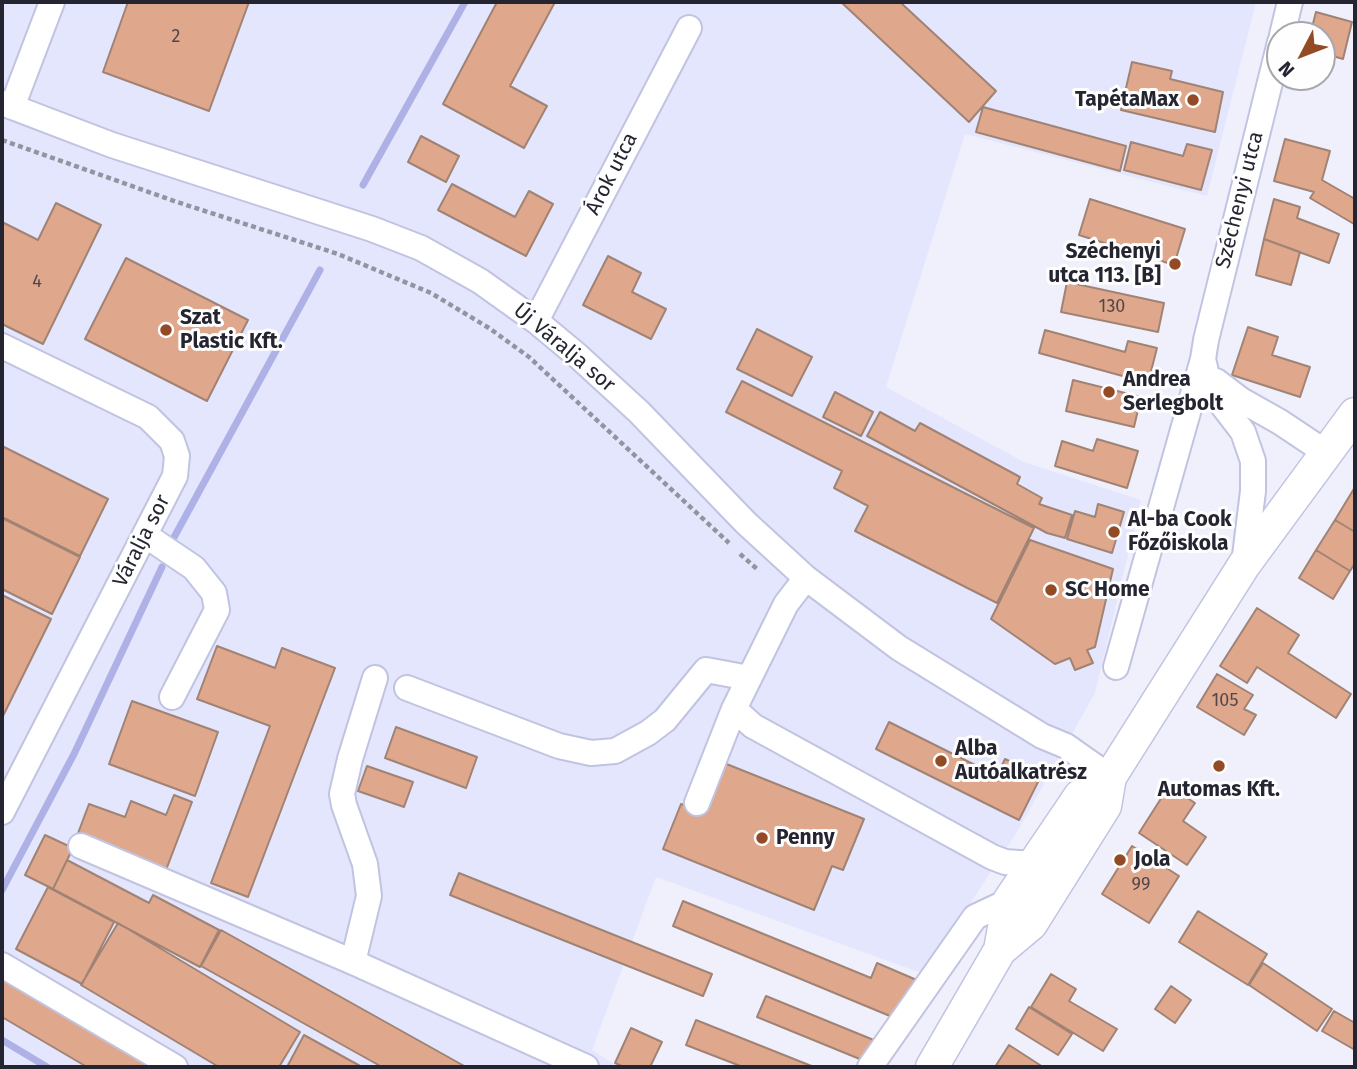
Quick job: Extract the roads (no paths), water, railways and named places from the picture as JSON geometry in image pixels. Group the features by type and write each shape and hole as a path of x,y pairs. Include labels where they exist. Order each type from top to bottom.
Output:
{"main road":[{"name":"Széchenyi utca","path":"1000,950 1031,924 1105,806 1110,777 1244,565 1346,433"},
{"name":"Széchenyi utca","path":"932,1067 1000,950 1021,883 1080,796 1110,777"}],"street":[{"path":"7,105 52,2"},
{"path":"1285,21 1290,2"},
{"name":"Árok utca","path":"536,321 689,28"},
{"name":"Széchenyi utca","path":"1116,667 1203,359 1268,91"},
{"name":"Új Váralja sor","path":"7,105 112,145 372,229 421,248 480,281 536,321 639,412 746,523 806,578 899,648 1042,736 1062,754 1110,777"},
{"name":"Váralja sor","path":"2,346 148,417 172,441 177,456 175,476 2,812"},
{"name":"Széchenyi utca","path":"1203,359 1216,381 1241,400 1280,422 1346,433"},
{"name":"Széchenyi utca","path":"1203,359 1210,390 1243,432 1253,461 1253,491 1244,565"},
{"path":"145,535 194,568 214,593 217,610 173,697"},
{"path":"697,803 749,678 786,604 806,578"},
{"path":"407,688 559,746 591,753 615,751 648,733 665,720 706,670 749,678"},
{"path":"353,962 369,896 365,864 342,794 350,759 376,678"},
{"path":"734,709 753,726 1005,862 1021,883 975,917 870,1067"},
{"path":"81,846 353,962 586,1067"},
{"path":"2,965 175,1067"}],"waterway":[{"path":"363,185 465,2"},
{"path":"172,541 320,270"},
{"path":"2,890 74,754 162,567"},
{"path":"2,1040 47,1067"}],"place":[{"name":"TapétaMax","path":"1193,100"},
{"name":"Széchenyi utca 113. [B]","path":"1175,264"},
{"name":"Szat Plastic Kft.","path":"166,330"},
{"name":"Andrea Serlegbolt","path":"1109,392"},
{"name":"Al-ba Cook Főzőiskola","path":"1114,532"},
{"name":"SC Home","path":"1051,590"},
{"name":"Alba Autóalkatrész","path":"941,761"},
{"name":"Automas Kft.","path":"1219,766"},
{"name":"Penny","path":"762,838"},
{"name":"Jola","path":"1120,860"}]}
